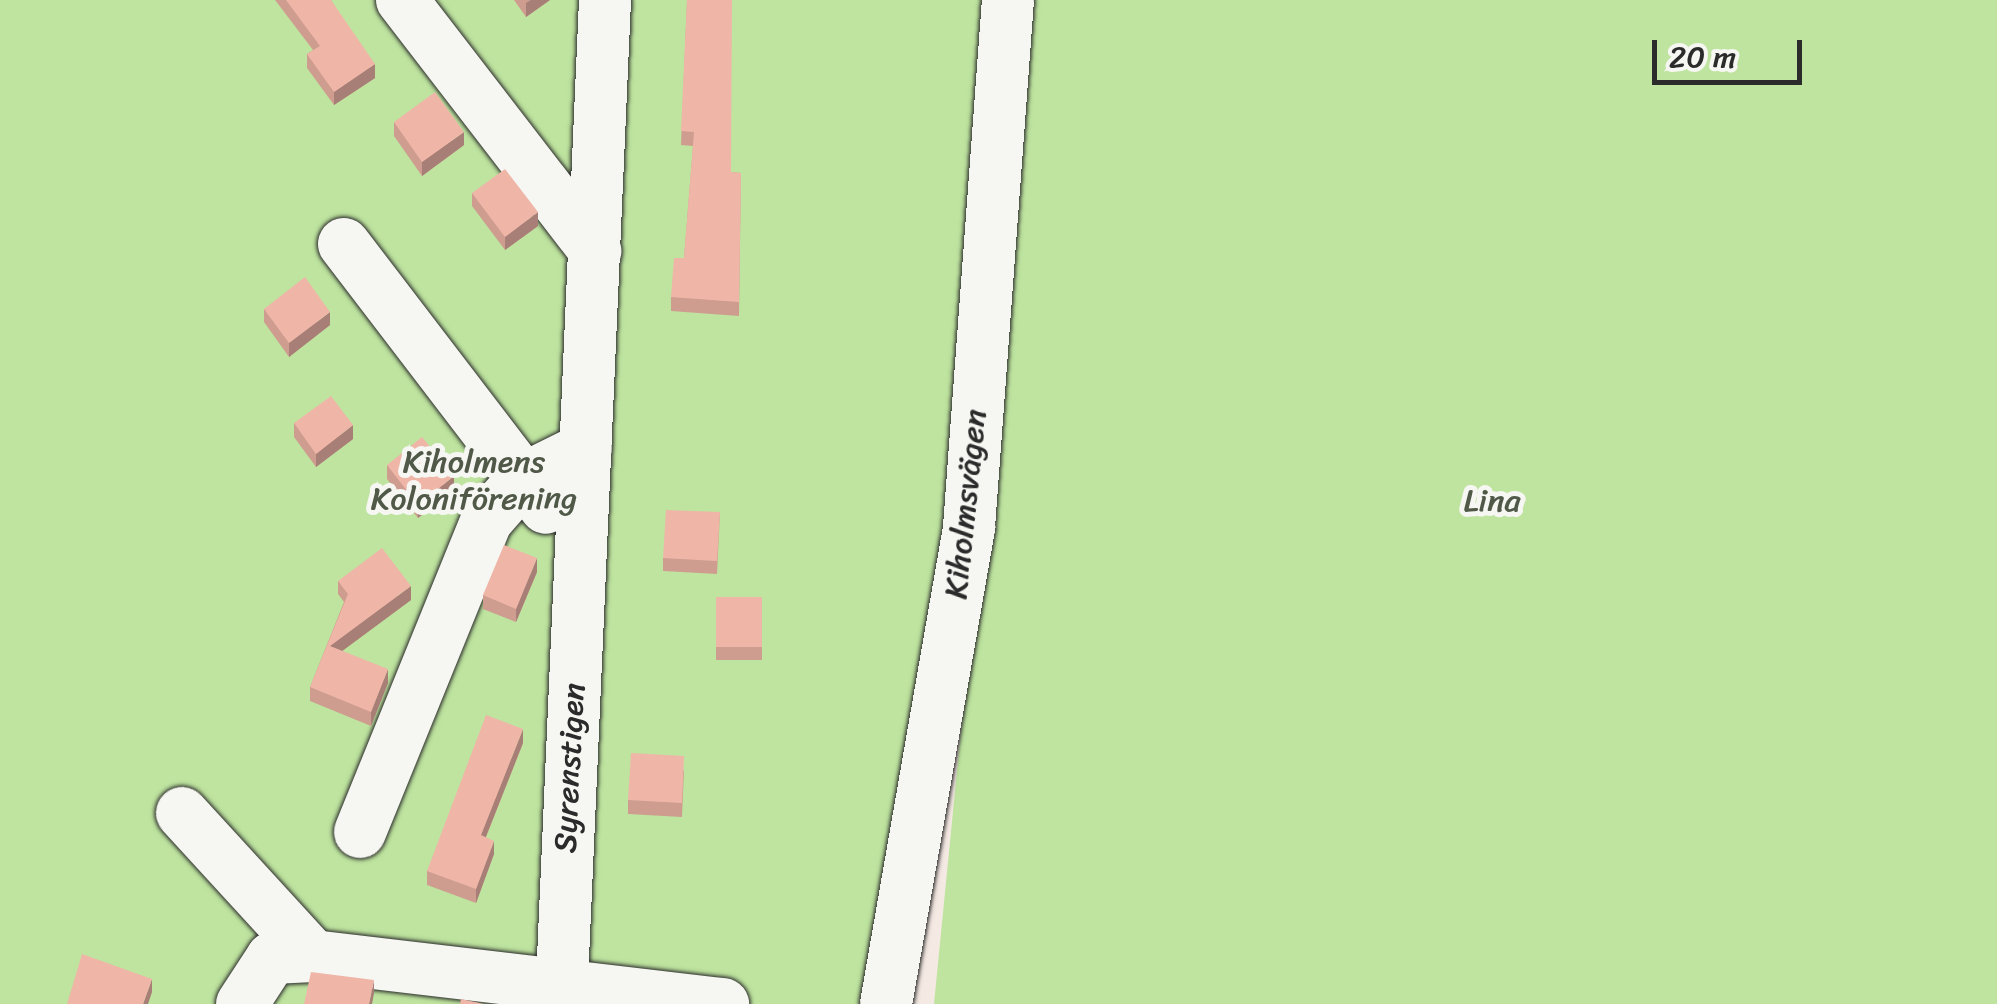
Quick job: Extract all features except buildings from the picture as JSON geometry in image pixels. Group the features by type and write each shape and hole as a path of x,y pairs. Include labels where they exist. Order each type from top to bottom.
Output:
{"street":[{"path":"402,0 595,251"},
{"name":"Syrenstigen","path":"562,994 605,0"},
{"name":"Kiholmsvägen","path":"886,1004 969,527 1008,0"},
{"path":"344,244 580,553"},
{"path":"360,832 487,520 524,479 586,448"},
{"path":"182,814 313,956"},
{"path":"242,1004 272,958 313,956 562,994 723,1004"}],"green space":[{"name":"Kiholmens Koloniförening","path":"0,0 985,0 948,528 871,1004 0,1004"},
{"name":"Lina","path":"1033,0 1997,0 1997,1004 934,1004"}]}
